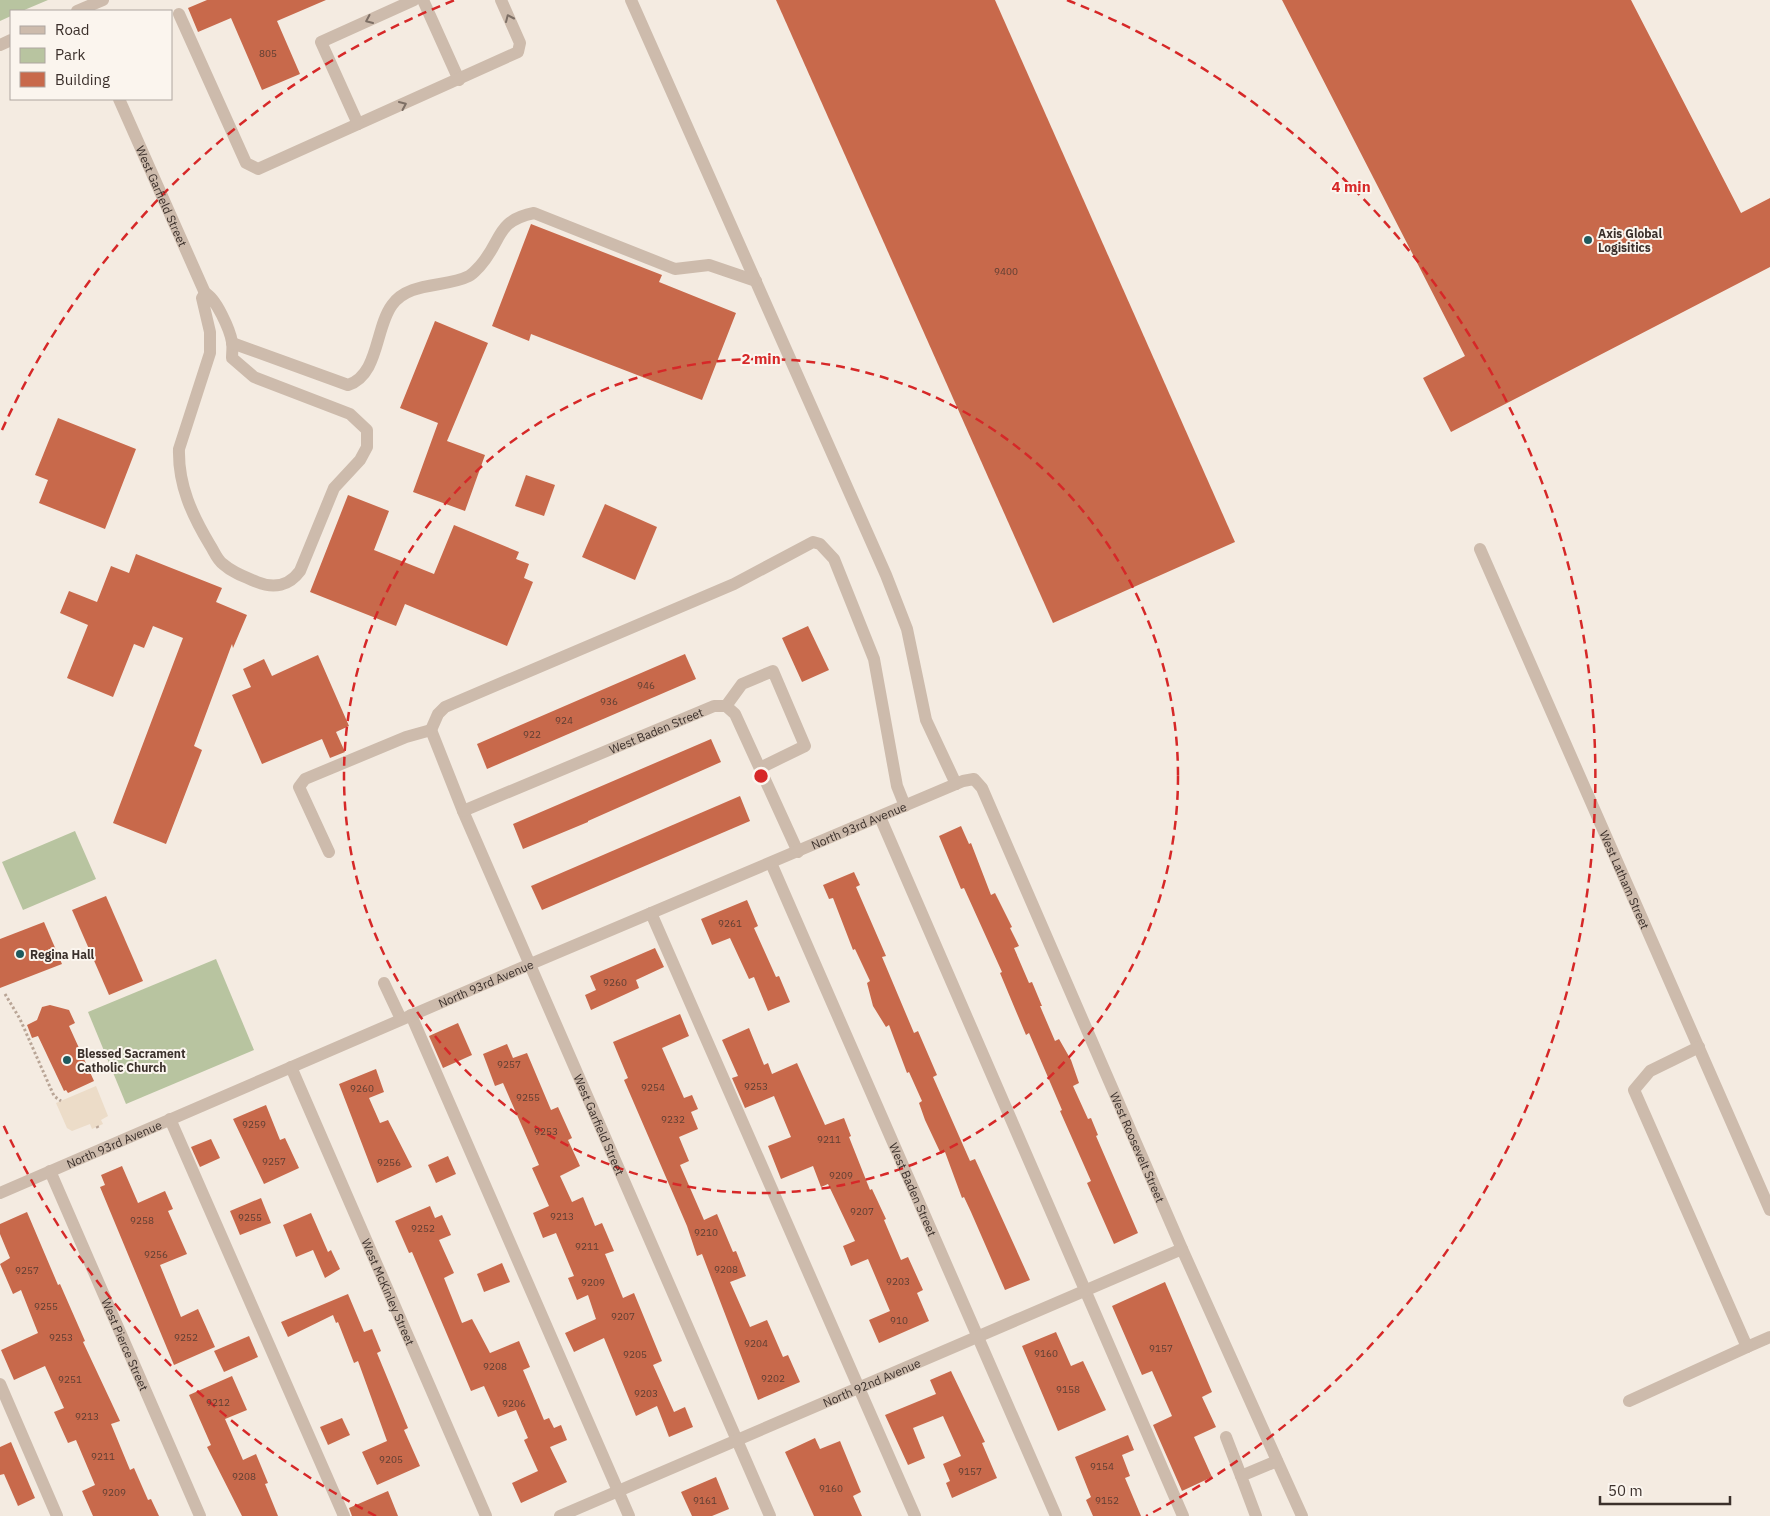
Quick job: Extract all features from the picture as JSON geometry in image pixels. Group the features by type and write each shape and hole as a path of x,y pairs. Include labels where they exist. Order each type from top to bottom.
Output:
{"street":[{"path":"79,10 103,0"},
{"path":"358,124 321,42 414,0"},
{"path":"423,0 459,80"},
{"path":"179,14 246,163 258,169 518,52 520,43 501,0"},
{"path":"631,0 886,575 907,629 926,720 956,784"},
{"name":"West Garfield Street","path":"119,100 205,293"},
{"path":"232,343 348,385 358,382 367,369 392,305 408,292 470,276 486,258 505,225 519,216 534,213 675,268 709,265 756,281"},
{"path":"205,293 210,296 225,321 232,343 232,358 254,377 350,414 367,430 367,447 364,454 334,488 300,571 295,577 282,585 261,584 234,572 221,563 193,517 186,500 178,464 179,449 210,353 210,332 202,298 205,293"},
{"path":"329,852 299,787 305,779 406,737 431,730 445,707 734,584 813,542 820,544 834,559 874,659 897,786 905,806"},
{"name":"West Latham Street","path":"1480,549 1770,1210"},
{"path":"760,768 805,746 773,671 742,684 726,706 735,714 798,852"},
{"name":"West Baden Street","path":"463,811 714,706 726,706"},
{"name":"West Garfield Street","path":"431,730 463,811 770,1516"},
{"name":"North 93rd Avenue","path":"0,1193 529,964 956,784 974,779"},
{"name":"West Roosevelt Street","path":"974,779 986,797 1182,1249 1302,1516"},
{"path":"880,816 1183,1516"},
{"name":"West Baden Street","path":"771,863 1056,1516"},
{"path":"651,913 915,1516"},
{"path":"384,983 406,1017 629,1516"},
{"path":"1698,1047 1650,1071 1634,1090 1747,1347"},
{"name":"West McKinley Street","path":"291,1067 486,1516"},
{"path":"170,1118 344,1516"},
{"name":"West Pierce Street","path":"50,1171 200,1516"},
{"name":"North 92nd Avenue","path":"560,1516 1182,1249"},
{"path":"1629,1401 1770,1337"},
{"path":"0,1384 57,1516"},
{"path":"1226,1437 1256,1516"},
{"path":"1241,1476 1277,1461"}],"path":[{"path":"5,994 20,1019 54,1096 61,1101"}],"green space":[{"path":"0,0 48,0 24,10 10,10 10,16 0,21"},
{"path":"75,831 96,879 23,910 2,862"},
{"path":"216,959 254,1050 126,1104 88,1012"}],"shaded area":[{"path":"96,1086 108,1116 101,1120 103,1124 92,1129 90,1124 72,1131 67,1128 56,1103"}],"building":[{"path":"207,0 326,0 277,21 300,74 262,90 231,18 198,32 188,8"},
{"path":"776,0 995,0 1235,542 1053,623"},
{"name":"Axis Global Logisitics","path":"1282,0 1631,0 1741,213 1770,198 1770,267 1451,432 1423,378 1465,356"},
{"path":"531,224 662,275 659,282 736,313 702,400 531,334 529,341 492,326"},
{"path":"435,321 488,343 447,441 485,455 465,511 413,492 438,423 400,408"},
{"path":"58,418 136,449 105,529 39,503 48,480 35,475"},
{"path":"526,475 555,485 544,516 515,506"},
{"path":"348,495 389,511 374,550 434,574 454,525 519,552 516,559 529,564 524,578 533,582 507,646 405,604 396,626 310,592"},
{"path":"605,504 657,527 635,580 582,557"},
{"path":"136,554 222,588 216,602 247,615 233,648 232,644 194,746 202,750 166,844 113,823 183,638 153,626 144,648 134,644 113,697 67,678 88,625 60,613 69,591 97,602 111,566 129,573"},
{"path":"808,626 829,670 802,682 782,638"},
{"path":"685,654 696,679 487,769 477,744"},
{"path":"318,655 349,726 336,732 345,752 330,758 322,739 262,764 232,695 251,687 243,669 264,659 272,676"},
{"path":"711,739 721,762 523,849 513,824"},
{"path":"740,796 750,821 542,910 531,886"},
{"path":"961,826 969,844 971,843 991,895 995,893 1012,927 1010,928 1019,946 1014,948 1029,983 1032,982 1055,1041 1059,1039 1071,1060 1079,1083 1073,1086 1088,1119 1091,1118 1098,1135 1096,1136 1138,1233 1114,1244 1087,1183 1091,1181 1060,1111 1062,1110 1029,1033 1026,1035 1000,973 1002,972 964,888 961,889 939,836"},
{"path":"854,872 860,885 856,887 886,956 882,957 914,1033 918,1031 937,1075 933,1077 970,1161 975,1159 1030,1280 1005,1290 964,1197 962,1198 945,1152 941,1154 925,1120 919,1103 922,1101 909,1072 907,1073 889,1025 886,1027 873,1006 867,983 870,981 855,949 853,950 833,898 829,899 823,885"},
{"path":"106,896 143,981 109,995 72,910"},
{"path":"747,900 758,926 754,928 776,977 779,976 790,1002 768,1011 754,977 749,979 730,938 712,945 701,919"},
{"name":"Regina Hall","path":"44,922 62,964 0,988 0,939"},
{"path":"655,948 664,967 636,980 639,988 591,1010 585,995 596,990 590,976"},
{"name":"Blessed Sacrament Catholic Church","path":"50,1005 69,1010 75,1023 69,1026 94,1081 68,1093 66,1090 64,1091 38,1036 32,1038 27,1025 37,1020 42,1007"},
{"path":"680,1014 689,1036 662,1048 684,1098 692,1095 698,1109 691,1112 698,1129 679,1137 689,1161 680,1165 704,1220 717,1214 733,1252 736,1251 746,1276 730,1282 750,1327 767,1320 783,1357 788,1355 800,1382 758,1400 702,1254 697,1256 687,1226 624,1080 628,1078 613,1042"},
{"path":"458,1023 472,1055 443,1068 429,1036"},
{"path":"749,1028 764,1065 768,1063 772,1074 797,1063 825,1125 844,1118 851,1136 849,1137 870,1190 872,1189 886,1219 884,1220 901,1260 908,1257 923,1290 917,1293 929,1321 879,1343 869,1320 890,1311 868,1259 851,1266 843,1246 855,1241 828,1184 821,1187 813,1166 781,1179 768,1146 791,1137 774,1096 745,1108 732,1078 738,1076 722,1040"},
{"path":"507,1044 513,1058 527,1053 551,1110 558,1107 572,1138 568,1140 580,1166 560,1176 572,1202 583,1197 595,1226 602,1223 614,1251 605,1254 623,1298 634,1293 662,1361 653,1365 674,1412 685,1407 693,1427 669,1437 657,1406 636,1416 604,1338 574,1352 565,1333 596,1319 588,1295 577,1300 568,1278 574,1276 556,1233 543,1238 533,1213 549,1206 532,1168 539,1165 503,1083 495,1086 483,1054"},
{"path":"376,1069 384,1092 369,1098 380,1123 388,1120 412,1167 377,1183 339,1084"},
{"path":"266,1105 280,1140 285,1138 299,1168 264,1184 233,1119"},
{"path":"211,1139 220,1158 200,1167 191,1147"},
{"path":"448,1156 456,1174 436,1183 428,1165"},
{"path":"122,1166 138,1203 165,1191 173,1209 168,1211 187,1254 160,1265 181,1317 198,1309 215,1347 174,1365 100,1187 105,1185 101,1175"},
{"path":"261,1198 271,1223 240,1235 230,1211"},
{"path":"430,1206 435,1218 442,1215 451,1235 439,1240 454,1273 444,1278 462,1323 472,1319 490,1353 519,1341 530,1367 523,1370 544,1420 549,1418 554,1428 561,1425 567,1440 550,1447 567,1482 521,1503 512,1483 538,1471 524,1440 528,1438 516,1410 498,1417 484,1386 471,1391 412,1252 409,1253 395,1221"},
{"path":"27,1212 58,1285 60,1284 85,1341 83,1342 120,1421 111,1424 130,1470 134,1468 148,1500 151,1499 159,1516 93,1516 82,1491 95,1485 76,1440 68,1443 54,1412 64,1408 45,1366 14,1380 1,1350 38,1333 21,1290 13,1294 0,1264 10,1258 0,1234 0,1224"},
{"path":"311,1213 328,1252 331,1250 340,1269 325,1278 313,1250 296,1257 283,1225"},
{"path":"502,1263 510,1282 484,1292 477,1274"},
{"path":"1165,1282 1212,1392 1202,1397 1216,1427 1194,1437 1212,1477 1182,1491 1153,1425 1172,1416 1152,1371 1142,1375 1112,1306"},
{"path":"348,1294 364,1332 372,1329 381,1351 377,1353 408,1428 404,1430 420,1466 377,1485 362,1452 387,1441 358,1361 354,1363 338,1322 336,1323 333,1315 288,1337 281,1322"},
{"path":"1056,1332 1071,1366 1083,1361 1106,1410 1058,1431 1022,1346"},
{"path":"249,1336 258,1357 224,1372 214,1351"},
{"path":"951,1371 985,1442 982,1443 997,1478 952,1498 946,1483 950,1481 943,1464 961,1456 943,1416 913,1428 925,1458 908,1465 885,1415 936,1394 930,1380"},
{"path":"232,1376 247,1410 225,1419 243,1460 256,1454 268,1483 265,1484 278,1516 242,1516 207,1447 211,1445 189,1395"},
{"path":"342,1418 350,1435 328,1445 320,1427"},
{"path":"1128,1435 1134,1450 1122,1455 1130,1476 1125,1478 1141,1516 1093,1516 1086,1500 1091,1497 1075,1457"},
{"path":"815,1438 820,1449 840,1441 861,1492 853,1496 862,1516 814,1516 785,1452"},
{"path":"11,1442 35,1498 18,1506 4,1474 0,1475 0,1447"},
{"path":"716,1477 729,1509 712,1516 692,1516 681,1492"},
{"path":"388,1491 398,1516 352,1516 349,1508"}],"place":[{"name":"Axis Global Logisitics","path":"1588,240"},
{"name":"Regina Hall","path":"20,954"},
{"name":"Blessed Sacrament Catholic Church","path":"67,1060"}]}
